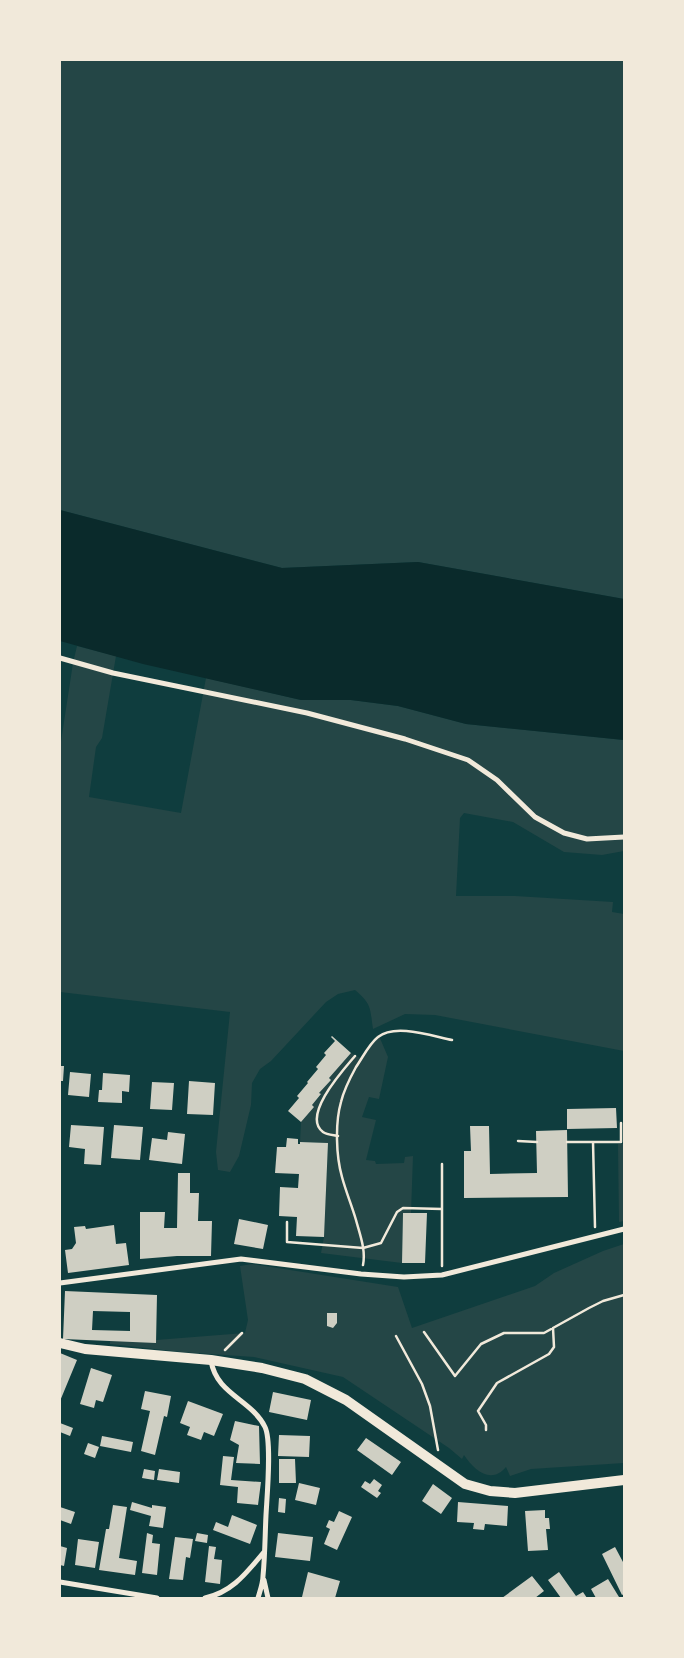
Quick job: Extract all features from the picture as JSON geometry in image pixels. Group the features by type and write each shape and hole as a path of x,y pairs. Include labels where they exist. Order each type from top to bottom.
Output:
{"main road":[{"path":"60,1343 85,1349 211,1360 262,1368 305,1379 346,1400 465,1484 490,1491 515,1493 624,1480"}],"street":[{"path":"60,658 113,673 307,713 405,739 468,760 497,780 535,817 564,832 587,839 624,838"},
{"path":"60,1283 241,1259 404,1278 442,1274 624,1229"},
{"path":"211,1360 218,1380 228,1392 258,1417 266,1429 268,1456 263,1577 258,1598"},
{"path":"205,1598 214,1596 239,1582 264,1551"},
{"path":"263,1577 268,1598"},
{"path":"60,1582 157,1598"}],"path":[{"path":"361,1274 364,1259 363,1248 338,1158 340,1103 345,1089 368,1048 379,1036 402,1030 452,1040"},
{"path":"338,1136 325,1133 320,1129 318,1122 320,1103 355,1056"},
{"path":"567,1142 621,1142 621,1123"},
{"path":"518,1141 536,1142"},
{"path":"593,1142 595,1236"},
{"path":"442,1164 442,1274"},
{"path":"287,1222 286,1242 363,1248 381,1243 397,1212 403,1208 442,1209"},
{"path":"424,1332 455,1376 481,1344 504,1333 544,1333 603,1301 624,1295"},
{"path":"486,1430 486,1425 478,1411 497,1383 550,1354 554,1347 553,1328"},
{"path":"229,1347 242,1334"},
{"path":"396,1336 422,1384 430,1406 439,1466"}],"shaded area":[{"path":"60,60 624,60 624,599 418,562 282,568 60,510"},
{"path":"60,510 282,568 418,562 624,599 624,740 466,724 398,706 351,700 301,700 143,664 60,641"},
{"path":"77,646 116,656 102,738 96,747 89,797 181,813 206,678 301,700 351,700 398,706 466,724 624,740 624,851 602,855 564,852 513,822 464,813 460,818 456,896 515,896 613,902 612,912 624,914 624,1051 435,1015 405,1014 373,1029 369,1007 361,995 355,990 338,994 326,1002 271,1061 260,1069 252,1083 251,1105 239,1156 230,1172 218,1170 216,1152 230,1012 60,992 60,748"},
{"path":"379,1036 388,1057 379,1099 369,1097 362,1117 376,1120 366,1160 375,1161 376,1164 404,1163 405,1157 413,1156 411,1213 403,1213 402,1263 321,1253 324,1237 328,1143 300,1142 301,1122 314,1107 312,1105 321,1095 319,1093 331,1080 329,1078 351,1053 362,1059 368,1048"},
{"path":"618,1144 624,1144 624,1221 619,1222"},
{"path":"624,1244 624,1463 531,1469 510,1476 506,1467 495,1475 489,1475 473,1466 464,1455 462,1459 449,1448 343,1377 254,1357 181,1352 110,1344 110,1341 156,1340 245,1333 248,1320 240,1266 252,1264 398,1287 412,1328 535,1286 554,1273 603,1251"}],"building":[{"path":"332,1036 351,1053 329,1078 331,1080 319,1093 321,1094 312,1105 314,1107 301,1122 288,1111 318,1069 316,1067 326,1055 324,1053 335,1041"},
{"path":"60,1066 64,1066 63,1081 60,1081"},
{"path":"70,1072 91,1074 89,1097 68,1095"},
{"path":"103,1073 130,1075 129,1092 122,1091 122,1103 98,1102 99,1090 102,1090"},
{"path":"189,1081 215,1083 213,1115 187,1114"},
{"path":"152,1082 174,1083 172,1110 150,1109"},
{"path":"616,1108 617,1128 567,1129 567,1109"},
{"path":"71,1125 104,1127 101,1165 84,1164 85,1149 69,1147"},
{"path":"114,1125 143,1127 140,1160 111,1158"},
{"path":"470,1126 489,1126 490,1174 537,1173 536,1131 567,1130 568,1197 464,1198 464,1151 471,1151"},
{"path":"168,1132 185,1134 182,1164 149,1160 152,1138 167,1140"},
{"path":"287,1138 298,1139 298,1144 300,1142 328,1143 324,1237 296,1236 297,1217 279,1216 280,1187 298,1188 299,1174 275,1173 277,1147 286,1147"},
{"path":"178,1173 190,1173 190,1193 199,1193 198,1221 212,1221 211,1256 140,1259 140,1212 165,1212 164,1228 177,1228"},
{"path":"403,1213 427,1213 425,1263 402,1263"},
{"path":"239,1219 268,1225 263,1249 234,1244"},
{"path":"114,1225 116,1244 126,1243 129,1265 68,1273 65,1250 72,1249 76,1243 74,1227 85,1226 86,1229"},
{"path":"65,1291 157,1295 156,1343 63,1339","holes":["93,1311 130,1312 130,1331 92,1330"]},
{"path":"327,1313 337,1313 337,1323 333,1328 327,1326"},
{"path":"60,1353 77,1360 60,1401"},
{"path":"91,1368 112,1375 103,1402 96,1400 94,1408 80,1404"},
{"path":"145,1391 171,1396 167,1417 164,1416 155,1455 141,1451 150,1411 141,1409"},
{"path":"273,1392 311,1400 307,1420 269,1412"},
{"path":"188,1401 223,1414 214,1436 204,1432 201,1440 187,1435 190,1427 180,1423"},
{"path":"235,1421 259,1426 260,1464 236,1463 239,1445 230,1440"},
{"path":"60,1423 73,1428 70,1436 60,1432"},
{"path":"279,1435 310,1436 309,1457 278,1456"},
{"path":"102,1436 133,1442 131,1452 100,1446"},
{"path":"366,1438 401,1462 392,1475 357,1450"},
{"path":"88,1443 99,1447 95,1458 84,1454"},
{"path":"223,1456 234,1457 231,1480 261,1482 258,1505 237,1503 238,1487 220,1485"},
{"path":"279,1459 295,1459 296,1483 279,1483"},
{"path":"144,1469 155,1471 154,1480 142,1478"},
{"path":"159,1469 180,1472 179,1483 157,1480"},
{"path":"374,1479 382,1485 378,1491 381,1493 377,1498 361,1487 365,1481 370,1484"},
{"path":"299,1483 320,1488 316,1505 295,1500"},
{"path":"433,1484 452,1498 441,1514 422,1501"},
{"path":"279,1498 286,1499 285,1513 278,1512"},
{"path":"132,1502 152,1508 152,1505 166,1507 163,1528 149,1526 151,1516 130,1510"},
{"path":"458,1502 508,1506 507,1526 485,1524 484,1530 473,1529 474,1523 457,1522"},
{"path":"113,1505 127,1507 119,1558 137,1561 135,1575 99,1570 106,1529 109,1529"},
{"path":"60,1507 75,1512 71,1524 60,1520"},
{"path":"545,1510 545,1518 549,1518 550,1529 546,1529 548,1550 528,1551 525,1511"},
{"path":"339,1511 352,1517 337,1550 324,1544 330,1529 326,1527 329,1520 334,1522"},
{"path":"232,1515 257,1525 250,1544 213,1530 216,1522 228,1527"},
{"path":"147,1533 153,1535 152,1543 160,1544 157,1575 142,1573"},
{"path":"197,1533 208,1535 207,1543 195,1541"},
{"path":"278,1533 313,1537 310,1561 275,1557"},
{"path":"175,1537 193,1539 190,1558 186,1557 183,1580 169,1579"},
{"path":"78,1539 99,1542 95,1568 75,1565"},
{"path":"60,1546 67,1548 64,1566 60,1565"},
{"path":"209,1546 216,1547 214,1559 222,1560 220,1584 205,1582"},
{"path":"615,1547 624,1561 624,1594 622,1595 602,1554"},
{"path":"308,1572 340,1581 335,1598 302,1597"},
{"path":"559,1572 576,1596 583,1592 587,1598 561,1598 548,1580"},
{"path":"532,1576 544,1591 535,1598 502,1598"},
{"path":"608,1579 619,1597 596,1598 591,1589"}]}
